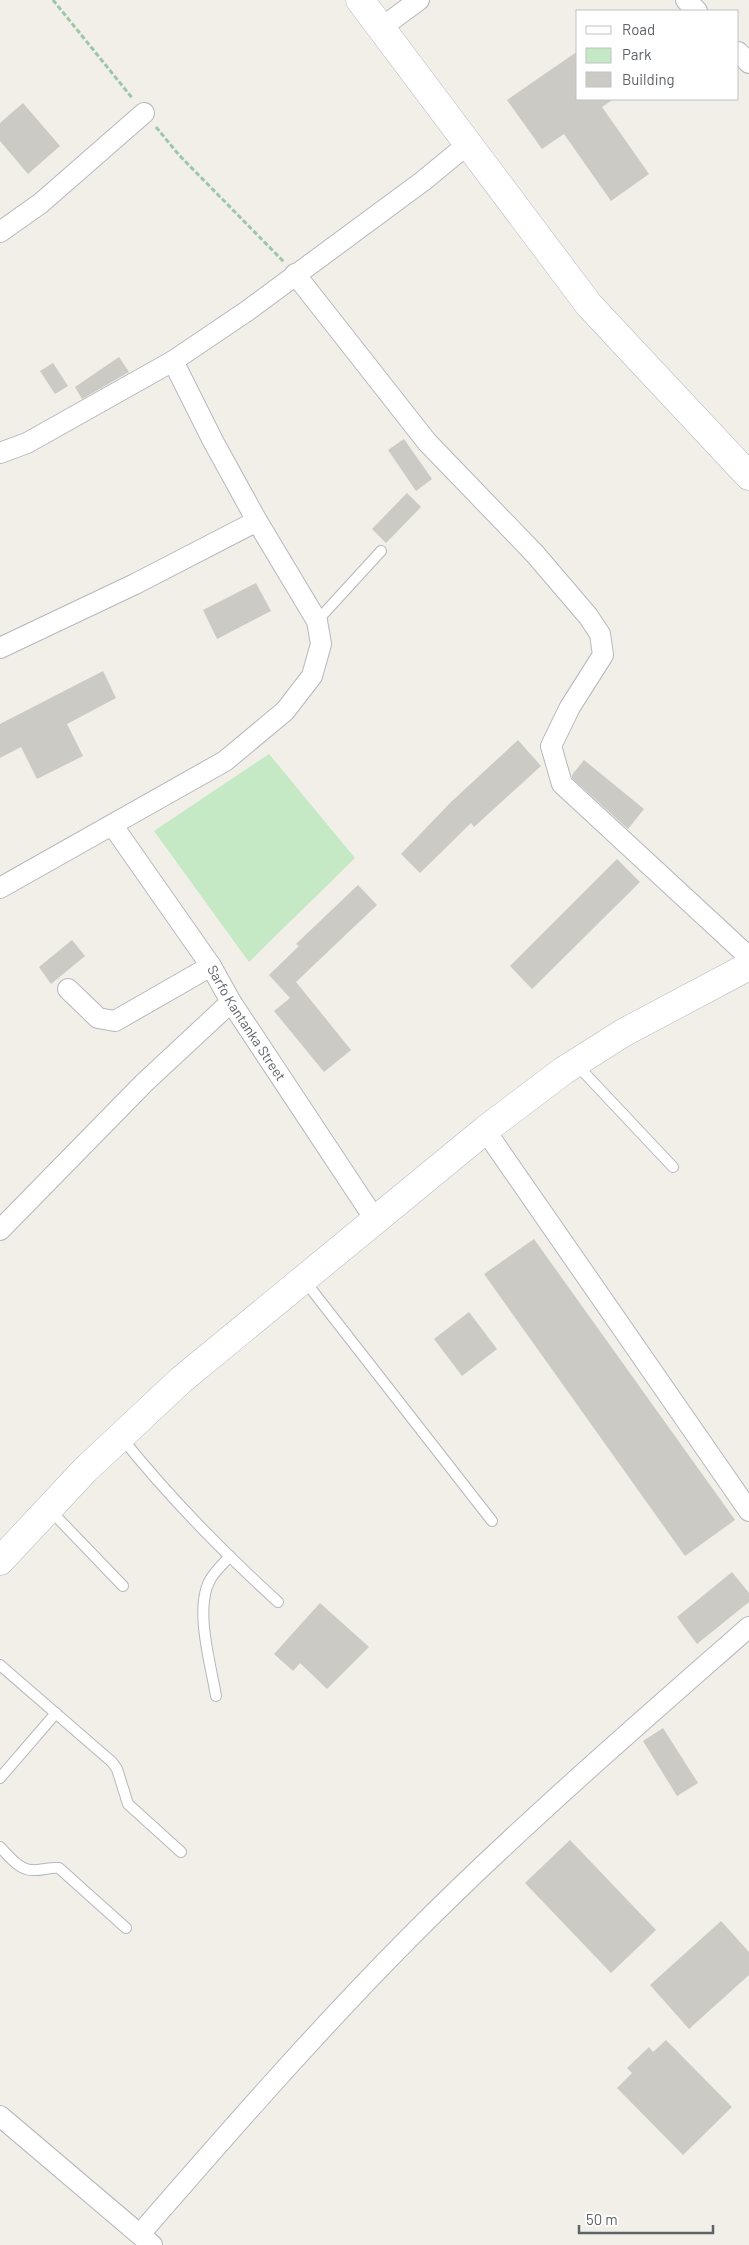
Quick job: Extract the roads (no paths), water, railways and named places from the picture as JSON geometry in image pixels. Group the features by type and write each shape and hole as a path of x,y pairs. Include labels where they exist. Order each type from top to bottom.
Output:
{"street":[{"path":"360,0 589,305 749,476"},
{"path":"381,28 419,0"},
{"path":"686,0 696,10"},
{"path":"739,53 749,63"},
{"path":"0,232 41,202 144,113"},
{"path":"0,453 35,439 173,361 423,181 468,144"},
{"path":"295,274 427,442 534,554 588,616 600,634 603,655 570,707 551,746 562,784 749,957"},
{"path":"0,888 113,826 225,761 285,711 312,676 321,644 317,621 257,521 213,441 173,361"},
{"path":"0,648 135,584 257,521"},
{"name":"Sarfo Kantanka Street","path":"113,826 212,966 230,1002 376,1221"},
{"path":"68,989 98,1018 115,1021 212,966"},
{"path":"0,1561 85,1470 181,1380 485,1130 575,1064 623,1033 749,966"},
{"path":"0,1230 144,1083 230,1002"},
{"path":"485,1130 749,1511"},
{"path":"0,2116 146,2240 308,2043 408,1940 532,1819 749,1627"}],"lane":[{"path":"317,621 381,551"},
{"path":"575,1064 673,1167"},
{"path":"304,1280 492,1521"},
{"path":"121,1436 158,1482 278,1602"},
{"path":"49,1509 123,1586"},
{"path":"216,1696 204,1623 205,1594 210,1580 230,1556"},
{"path":"0,1665 112,1762 117,1769 128,1804 181,1852"},
{"path":"0,1778 56,1713"},
{"path":"0,1847 22,1868 32,1870 51,1867 59,1868 126,1928"}]}
